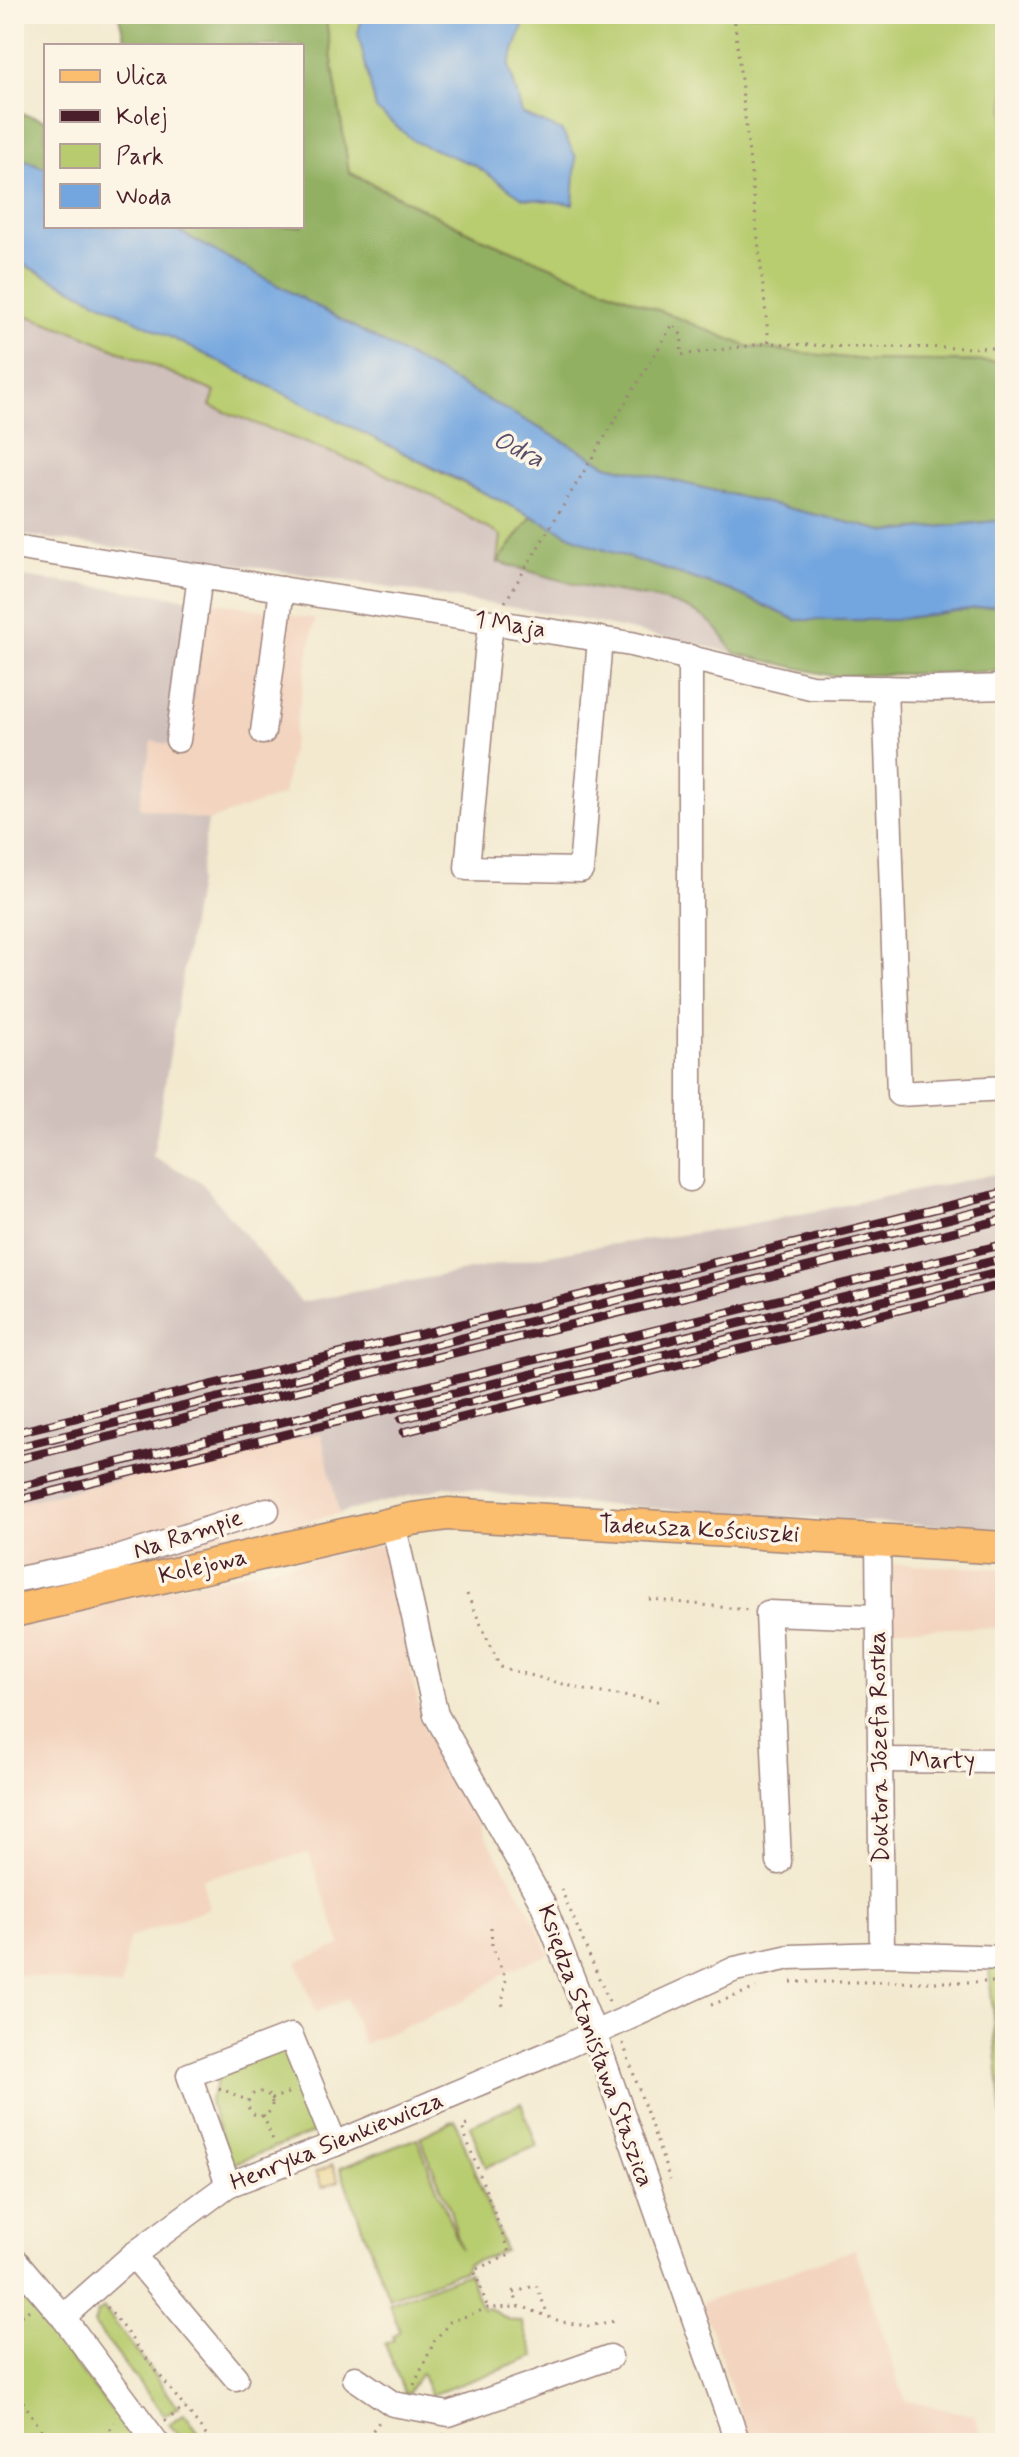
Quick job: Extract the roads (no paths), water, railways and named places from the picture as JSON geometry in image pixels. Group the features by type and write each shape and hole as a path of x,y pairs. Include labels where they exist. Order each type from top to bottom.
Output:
{"main road":[{"name":"Tadeusza Kościuszki","path":"393,1523 448,1514 1005,1548"},
{"name":"Kolejowa","path":"14,1611 113,1574 393,1523"}],"street":[{"name":"1 Maja","path":"14,547 600,639 690,657 811,687 1005,687"},
{"path":"178,740 200,576"},
{"path":"263,732 282,589"},
{"path":"492,622 467,868 581,870 600,639"},
{"path":"690,657 690,1179"},
{"path":"885,688 899,1094 1005,1088"},
{"name":"Na Rampie","path":"14,1580 113,1574 267,1510"},
{"name":"Księdza Stanisława Staszica","path":"393,1523 436,1715 542,1902 594,2033 738,2443"},
{"name":"Doktora Józefa Rostka","path":"878,1540 882,1954"},
{"path":"779,1862 768,1613 878,1617"},
{"name":"Marty","path":"880,1760 1005,1761"},
{"name":"Henryka Sienkiewicza","path":"63,2317 133,2255 228,2185 335,2144 735,1969 790,1957 882,1954 1005,1958"},
{"path":"228,2185 189,2075 204,2069 291,2036 335,2144"},
{"path":"133,2255 236,2378"},
{"path":"14,2259 158,2438"},
{"path":"355,2378 393,2404 449,2414 610,2357"}],"water":[{"path":"363,14 532,14 523,26 509,65 522,114 562,131 576,157 573,204 523,198 474,165 415,142 376,109 358,33"},
{"name":"Odra","path":"14,156 44,167 44,228 173,228 607,465 888,532 1005,520 1005,604 892,620 796,620 732,591 590,545 14,260"}],"railway":[{"path":"14,1433 1005,1192"},
{"path":"14,1448 1005,1205"},
{"path":"14,1460 1005,1219"},
{"path":"14,1488 1005,1244"},
{"path":"14,1501 1005,1258"},
{"path":"401,1419 1005,1271"},
{"path":"404,1432 1005,1284"}]}
